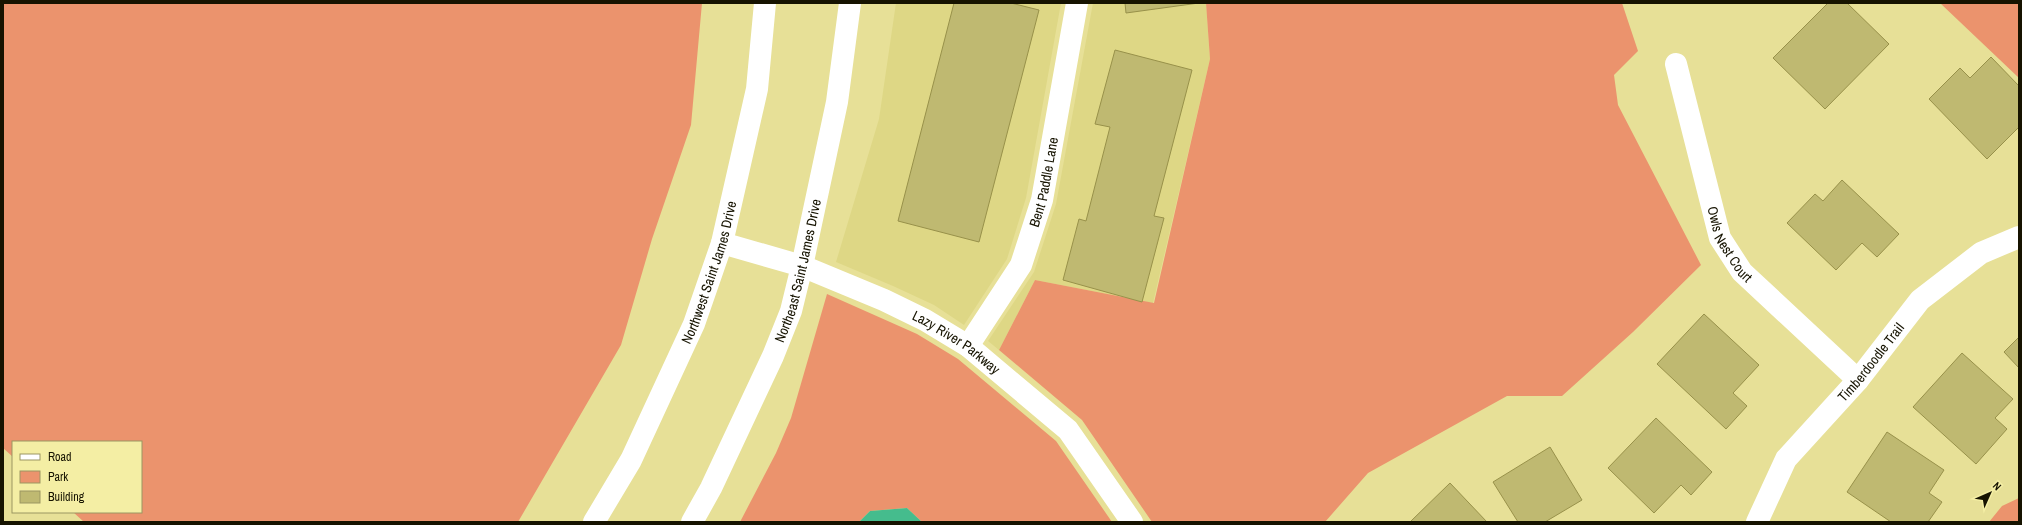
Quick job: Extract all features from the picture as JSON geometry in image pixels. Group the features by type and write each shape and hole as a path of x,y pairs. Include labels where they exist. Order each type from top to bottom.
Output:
{"street":[{"name":"Northwest Saint James Drive","path":"594,522 631,460 694,324 722,243 757,89 765,3"},
{"name":"Northeast Saint James Drive","path":"692,522 711,488 773,356 791,311 837,102 850,3"},
{"name":"Bent Paddle Lane","path":"968,346 1021,265 1042,200 1077,3"},
{"name":"Owls Nest Court","path":"1676,64 1720,238 1742,272 1858,380"},
{"name":"Timberdoodle Trail","path":"1757,522 1786,459 1858,380 1920,300 1981,253 2019,237"},
{"name":"Lazy River Parkway","path":"722,243 802,266 891,303 925,320 968,346 1068,430 1132,522"}],"shaded area":[{"path":"896,3 1061,3 1026,198 1007,259 964,325 934,305 836,262 879,119"},
{"path":"1093,3 1206,3 1210,59 1153,303 1035,280 999,350 988,341 1034,272 1056,204"},
{"path":"907,508 922,522 859,522 870,511"}],"green space":[{"path":"3,3 702,3 691,125 652,239 621,345 518,522 84,522 74,513 142,513 142,441 12,441 12,456 3,448"},
{"path":"1206,3 1622,3 1638,51 1614,75 1618,105 1701,265 1633,332 1562,396 1507,396 1368,473 1325,522 1152,522 1082,420 999,350 1035,280 1154,303 1210,59"},
{"path":"1940,3 2019,3 2019,78"},
{"path":"827,294 917,334 958,359 1056,441 1112,522 922,522 907,508 870,511 859,522 740,522 776,453 791,418"},
{"path":"2019,498 2019,522 1989,522 2002,506"}],"building":[{"path":"954,3 1011,3 1039,10 979,242 898,221"},
{"path":"1125,3 1199,3 1126,13"},
{"path":"1828,3 1847,3 1889,44 1825,109 1773,58"},
{"path":"1115,50 1192,70 1154,216 1164,218 1142,302 1063,280 1079,219 1086,221 1110,127 1095,124"},
{"path":"1991,57 2019,86 2019,127 1987,159 1929,99 1960,68 1970,78"},
{"path":"1842,180 1899,234 1877,257 1862,243 1836,270 1787,223 1815,194 1823,201"},
{"path":"1704,314 1759,365 1733,393 1747,406 1726,429 1657,364"},
{"path":"2019,337 2019,368 2004,352"},
{"path":"1962,353 2013,399 1995,418 2007,429 1976,464 1913,407"},
{"path":"1656,418 1712,472 1691,495 1681,485 1654,513 1608,468"},
{"path":"1887,432 1944,470 1929,493 1942,502 1928,522 1891,522 1847,492"},
{"path":"1550,447 1582,500 1545,522 1518,522 1493,482"},
{"path":"1450,483 1487,522 1410,522"}]}
